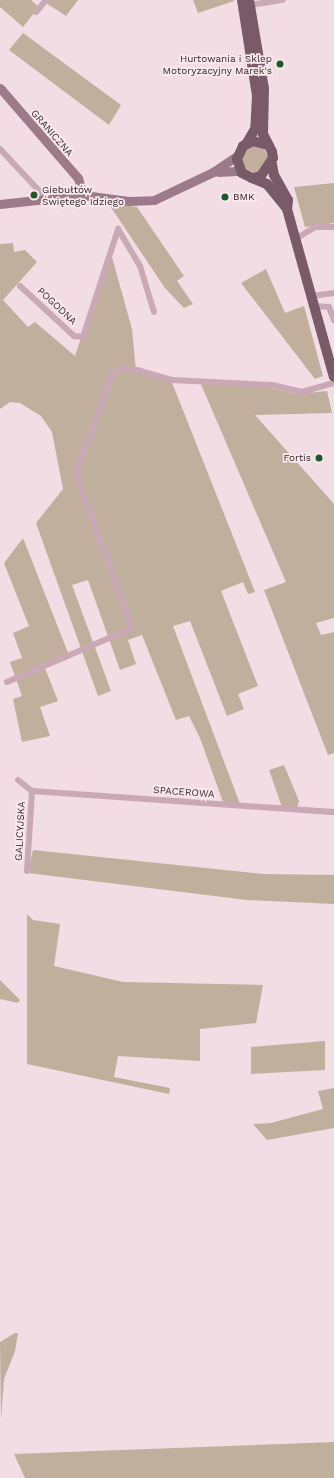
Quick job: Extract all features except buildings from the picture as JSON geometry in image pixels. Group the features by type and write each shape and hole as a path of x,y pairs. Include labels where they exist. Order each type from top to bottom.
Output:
{"main road":[{"path":"247,2 256,96 255,129 237,156 240,171 267,184 287,210 334,377"},
{"path":"247,2 264,89 263,134 273,155 272,164 274,175 288,200 287,210"},
{"path":"247,143 256,141 268,145"},
{"path":"252,178 264,174 272,164"}],"street":[{"path":"36,12 46,0"},
{"path":"247,2 283,0"},
{"name":"GRANICZNA","path":"0,88 78,178 83,195"},
{"path":"0,149 46,198"},
{"path":"0,204 83,195 129,201 154,200 213,172 237,156"},
{"path":"213,172 240,171"},
{"path":"296,238 315,227 334,227"},
{"name":"POGODNA","path":"20,286 74,336 83,337 118,229 140,266 154,312"},
{"path":"312,296 334,293"},
{"path":"315,306 329,307 334,320"},
{"path":"7,682 130,629 131,624 78,481 77,470 113,373 121,369 137,370 172,380 228,381 272,384 302,392 334,383"},
{"path":"18,780 30,790"},
{"name":"SPACEROWA","path":"30,790 334,812"},
{"name":"GALICYJSKA","path":"28,871 30,790"}],"shaded area":[{"path":"0,0 31,0 39,7 23,27 0,7"},
{"path":"48,0 78,0 66,16 46,3"},
{"path":"193,0 234,0 234,1 198,13"},
{"path":"23,33 121,105 109,125 9,50"},
{"path":"255,146 264,150 268,159 264,168 255,172 246,168 242,159 246,150"},
{"path":"334,183 334,223 305,227 294,187"},
{"path":"108,203 137,207 184,276 177,281 193,304 184,308 165,288"},
{"path":"13,243 14,252 25,250 37,262 3,300 28,327 35,322 75,356 110,250 132,329 136,371 171,380 255,592 248,594 243,582 221,591 258,686 238,694 244,709 227,716 190,621 173,626 240,804 223,802 200,738 189,716 176,720 142,635 128,640 136,664 120,670 88,580 72,585 111,691 98,696 36,523 63,489 52,432 41,416 20,403 10,402 0,409 0,244"},
{"path":"266,269 285,313 304,306 323,376 315,379 241,283"},
{"path":"200,382 258,385 297,394 327,391 332,413 255,415 334,504 334,618 316,623 321,635 334,632 334,753 328,755 264,590 286,582"},
{"path":"23,538 70,658 45,668 58,701 40,707 50,736 22,742 13,699 22,696 10,662 22,658 13,633 29,626 4,563"},
{"path":"284,765 299,801 297,808 282,807 269,770"},
{"path":"33,850 263,874 334,875 334,904 247,900 28,873"},
{"path":"27,914 33,920 60,924 54,966 123,982 263,985 256,1023 200,1029 200,1061 118,1056 114,1077 170,1088 169,1094 27,1064"},
{"path":"0,980 20,1000 18,1003 0,999"},
{"path":"325,1041 325,1070 251,1074 251,1047"},
{"path":"334,1088 334,1128 267,1140 253,1124 271,1123 323,1109 318,1091"},
{"path":"15,1333 18,1333 15,1351 4,1379 1,1420 0,1342"},
{"path":"334,1442 334,1478 25,1478 14,1454"}],"place":[{"name":"Hurtowania i Sklep Motoryzacyjny Marek's","path":"280,64"},
{"name":"Giebułtów Świętego Idziego","path":"34,195"},
{"name":"BMK","path":"225,197"},
{"name":"Fortis","path":"319,458"}]}
